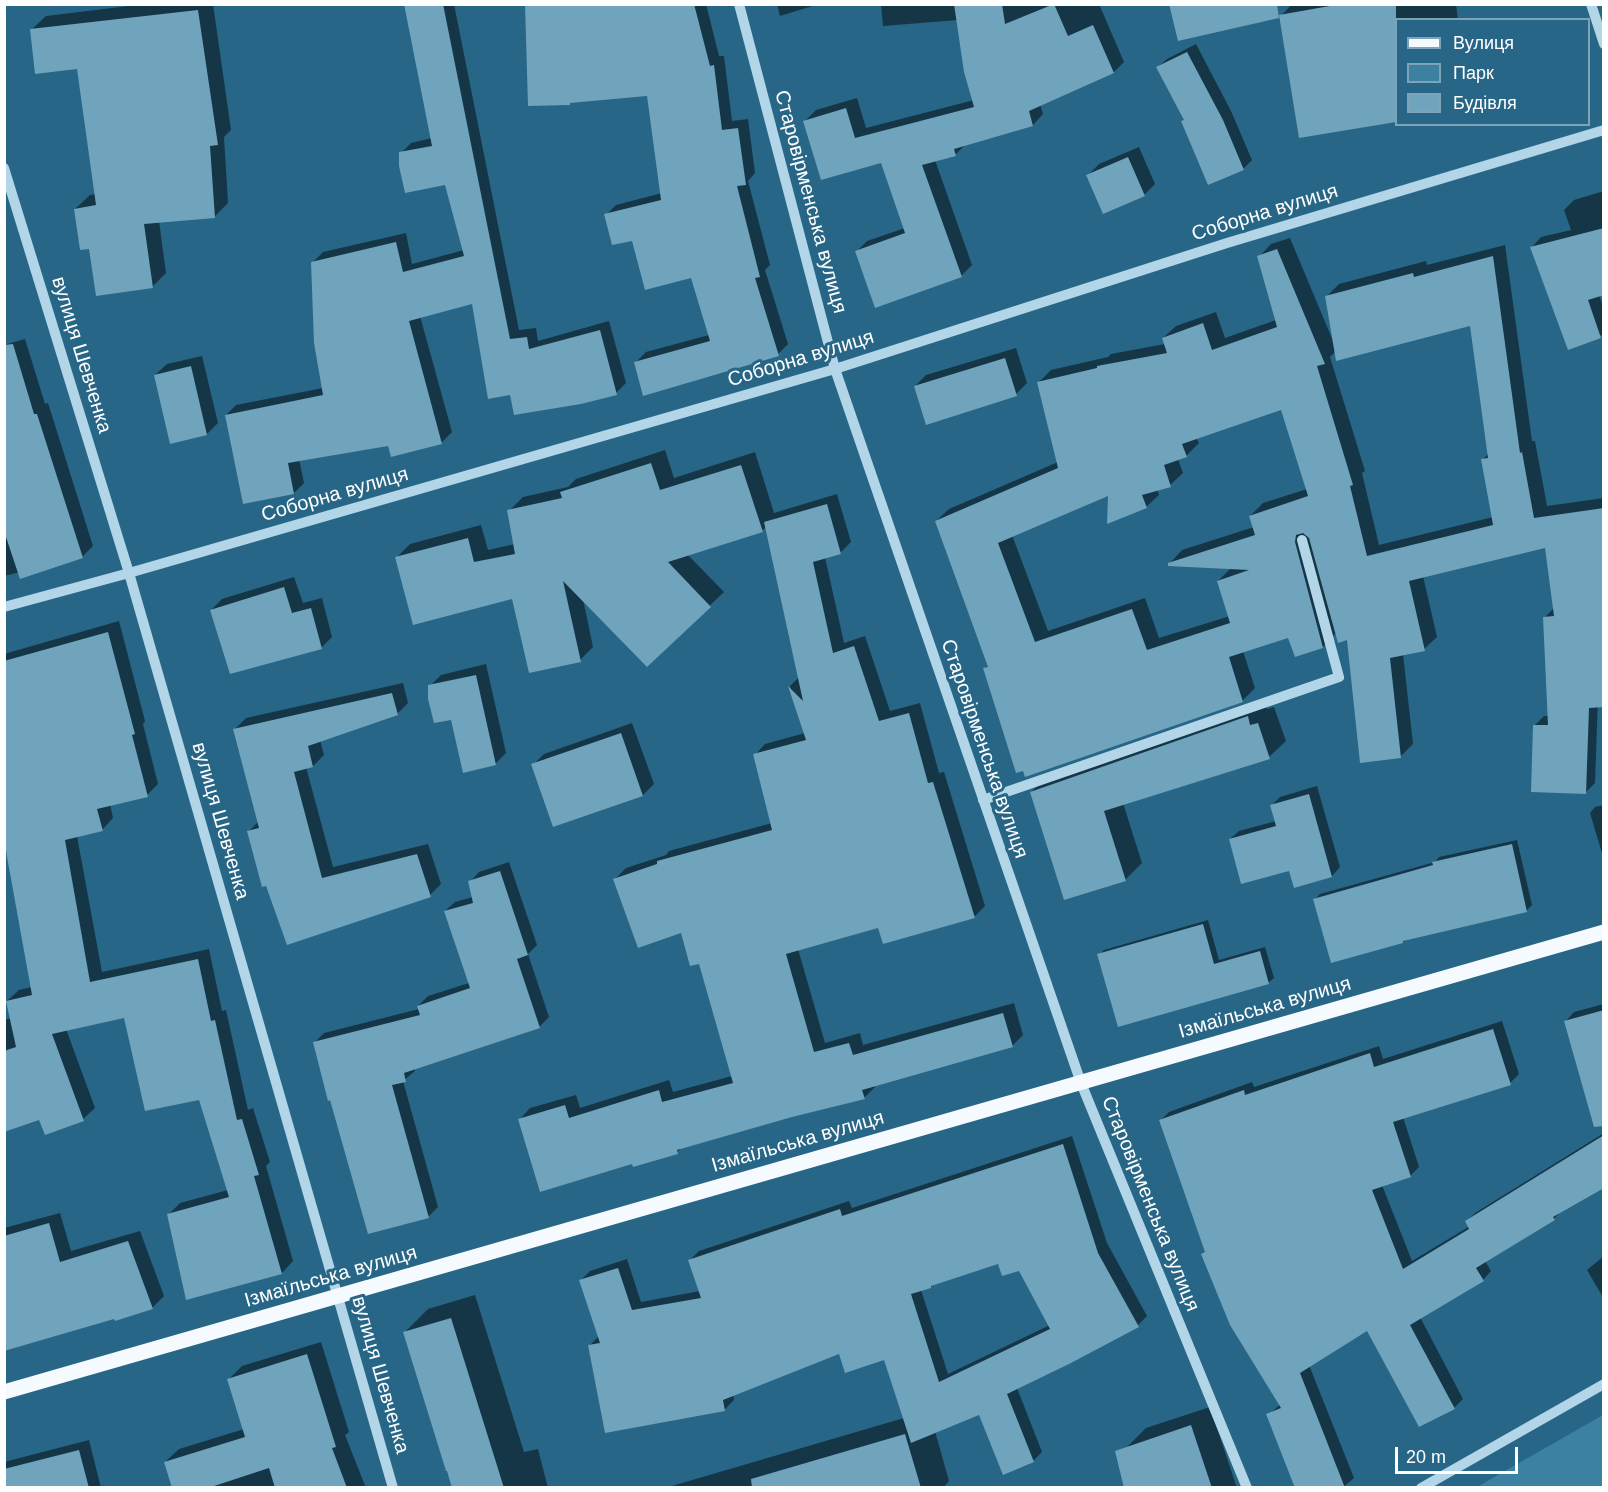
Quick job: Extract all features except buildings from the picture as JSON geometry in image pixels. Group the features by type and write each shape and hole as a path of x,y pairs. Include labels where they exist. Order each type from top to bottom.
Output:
{"main road":[{"name":"Ізмаїльська вулиця","path":"4,1392 1604,933"}],"street":[{"name":"Старовірменська вулиця","path":"740,4 835,369 1081,1083 1247,1488"},
{"path":"1591,4 1604,44"},
{"name":"Соборна вулиця","path":"4,607 835,369 1227,243 1604,130"},
{"name":"вулиця Шевченка","path":"4,168 129,573 393,1488"},
{"path":"983,800 1339,677 1302,540"},
{"path":"1421,1488 1604,1384"}],"green space":[{"path":"1603,1415 1603,1487 1477,1487"}]}
